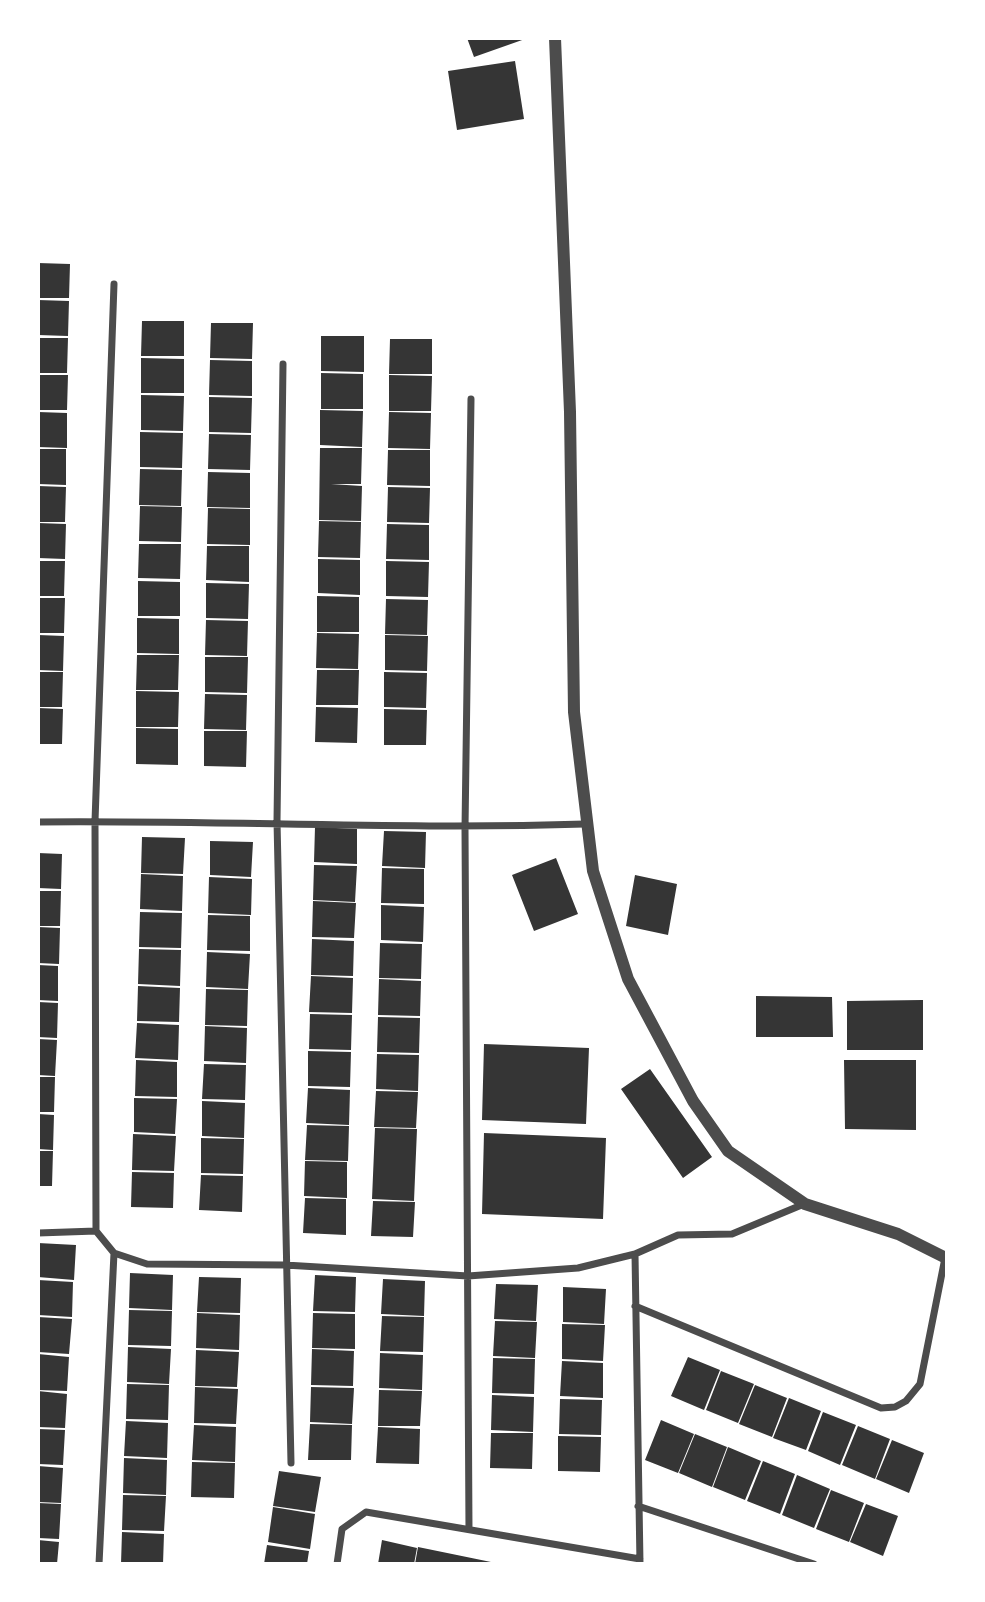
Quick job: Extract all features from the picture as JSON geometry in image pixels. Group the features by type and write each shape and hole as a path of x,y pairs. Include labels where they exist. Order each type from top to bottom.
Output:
{"street":[{"path":"555,38 570,412 574,712 585,824 593,871 628,979 662,1048 693,1101 728,1151 805,1204 898,1234 946,1258 920,1384 906,1401 895,1407 881,1408 635,1306"},
{"path":"114,284 95,821 96,1231 114,1253 147,1264 285,1265 468,1276 578,1268 635,1254 678,1235 732,1234 805,1204"},
{"path":"283,364 277,821 291,1463"},
{"path":"469,1529 465,828 471,399"},
{"path":"38,822 277,821 465,828 585,824"},
{"path":"38,1233 96,1231"},
{"path":"99,1563 114,1253"},
{"path":"337,1563 342,1530 366,1512 640,1561 635,1254"},
{"path":"638,1506 814,1563"}],"building":[{"path":"467,38 525,38 525,39 474,57"},
{"path":"515,61 524,119 457,130 448,71"},
{"path":"38,263 70,264 69,298 38,298"},
{"path":"38,300 69,301 68,336 38,335"},
{"path":"142,321 184,321 184,356 141,356"},
{"path":"211,323 253,323 252,359 210,358"},
{"path":"321,336 364,336 364,372 321,371"},
{"path":"38,338 68,338 67,373 38,373"},
{"path":"390,339 432,339 432,374 389,374"},
{"path":"141,358 184,359 184,393 141,393"},
{"path":"210,360 252,361 252,396 209,395"},
{"path":"321,373 363,374 363,409 321,409"},
{"path":"38,375 68,375 67,410 38,410"},
{"path":"389,375 432,376 431,411 389,411"},
{"path":"141,395 184,396 183,431 141,430"},
{"path":"209,397 252,398 251,433 209,432"},
{"path":"320,410 363,411 362,447 320,445"},
{"path":"38,412 67,413 67,448 38,447"},
{"path":"389,412 431,413 430,449 388,448"},
{"path":"140,432 183,433 182,468 140,467"},
{"path":"209,434 251,435 250,470 208,469"},
{"path":"320,448 362,448 361,484 331,484 362,486 361,521 319,520"},
{"path":"38,449 66,449 66,485 38,484"},
{"path":"388,450 430,450 430,486 387,485"},
{"path":"140,469 182,470 181,506 139,505"},
{"path":"208,472 250,473 250,508 207,507"},
{"path":"38,486 66,487 65,522 38,522"},
{"path":"388,487 430,488 429,523 387,522"},
{"path":"140,506 182,507 181,542 139,541"},
{"path":"208,508 250,509 250,545 207,544"},
{"path":"319,521 361,522 360,558 318,557"},
{"path":"38,523 66,524 65,559 38,558"},
{"path":"387,524 429,525 429,560 386,559"},
{"path":"139,544 181,544 180,579 138,578"},
{"path":"207,546 249,546 249,582 206,580"},
{"path":"318,559 360,560 360,595 318,593"},
{"path":"38,561 65,561 64,596 38,596"},
{"path":"386,561 429,562 428,597 386,596"},
{"path":"138,581 180,582 180,616 138,616"},
{"path":"206,583 249,584 248,619 206,618"},
{"path":"317,596 359,597 359,632 317,632"},
{"path":"38,598 65,598 64,633 38,633"},
{"path":"386,599 428,600 427,635 385,634"},
{"path":"137,618 179,619 179,654 137,653"},
{"path":"206,620 248,621 247,656 205,655"},
{"path":"317,633 359,634 358,669 316,668"},
{"path":"38,635 64,636 63,671 38,670"},
{"path":"385,635 428,636 427,671 385,670"},
{"path":"137,655 179,655 178,690 136,690"},
{"path":"205,657 248,657 247,693 205,692"},
{"path":"317,670 359,670 358,705 316,705"},
{"path":"38,672 63,672 62,707 38,707"},
{"path":"384,672 427,673 426,708 384,707"},
{"path":"136,691 179,692 178,727 136,727"},
{"path":"205,694 247,695 246,730 204,729"},
{"path":"316,707 358,708 357,743 315,742"},
{"path":"38,708 63,709 62,744 38,744"},
{"path":"384,709 427,710 426,745 384,745"},
{"path":"136,728 178,729 178,765 136,764"},
{"path":"204,731 247,731 246,767 204,766"},
{"path":"315,827 357,829 357,864 314,862"},
{"path":"384,831 426,832 425,868 382,866"},
{"path":"142,837 185,838 183,874 141,873"},
{"path":"210,841 253,842 251,877 210,875"},
{"path":"38,853 62,854 61,889 38,888"},
{"path":"556,858 578,914 534,931 512,875"},
{"path":"314,865 357,866 355,902 313,900"},
{"path":"382,868 424,869 424,904 381,903"},
{"path":"141,874 183,876 182,911 140,909"},
{"path":"635,875 677,884 668,935 626,926"},
{"path":"209,877 252,879 251,915 208,913"},
{"path":"38,891 61,891 60,926 38,926"},
{"path":"313,901 356,903 354,938 312,937"},
{"path":"381,905 424,907 423,942 381,940"},
{"path":"140,912 182,913 181,948 139,947"},
{"path":"208,915 250,916 250,951 207,950"},
{"path":"38,927 60,928 59,964 38,963"},
{"path":"312,939 354,941 353,976 311,975"},
{"path":"380,943 422,944 421,979 379,978"},
{"path":"139,949 181,950 180,986 138,984"},
{"path":"207,952 250,954 248,989 206,987"},
{"path":"38,965 58,966 58,1001 38,1000"},
{"path":"311,976 353,978 352,1013 309,1012"},
{"path":"379,979 421,981 420,1016 378,1015"},
{"path":"138,986 180,988 179,1022 137,1021"},
{"path":"206,989 248,990 247,1026 205,1025"},
{"path":"756,996 832,997 833,1037 756,1037"},
{"path":"923,1000 923,1050 847,1050 847,1001"},
{"path":"38,1002 58,1003 57,1038 38,1037"},
{"path":"310,1014 352,1015 351,1050 309,1049"},
{"path":"378,1017 420,1018 419,1053 377,1052"},
{"path":"137,1023 179,1025 178,1060 135,1058"},
{"path":"205,1026 247,1028 246,1063 204,1061"},
{"path":"38,1039 57,1040 55,1076 38,1075"},
{"path":"484,1044 589,1048 586,1124 482,1120"},
{"path":"308,1051 351,1052 350,1087 308,1086"},
{"path":"377,1054 419,1055 418,1091 376,1089"},
{"path":"136,1060 177,1062 177,1097 135,1096"},
{"path":"844,1060 916,1060 916,1130 845,1129"},
{"path":"204,1064 246,1065 245,1100 202,1099"},
{"path":"650,1069 712,1157 683,1178 621,1089"},
{"path":"38,1077 55,1077 54,1112 38,1112"},
{"path":"308,1088 350,1090 349,1125 306,1123"},
{"path":"376,1091 418,1092 416,1128 374,1127"},
{"path":"134,1098 177,1099 175,1134 134,1132"},
{"path":"202,1101 245,1103 244,1138 202,1136"},
{"path":"38,1114 54,1115 53,1150 38,1149"},
{"path":"307,1125 349,1126 348,1161 305,1160"},
{"path":"375,1128 417,1129 414,1201 372,1199"},
{"path":"484,1133 606,1138 603,1219 482,1214"},
{"path":"133,1134 176,1136 174,1171 132,1170"},
{"path":"201,1138 244,1139 243,1174 201,1173"},
{"path":"38,1151 53,1151 52,1186 38,1186"},
{"path":"305,1161 347,1162 347,1198 304,1196"},
{"path":"132,1172 174,1173 173,1208 131,1207"},
{"path":"201,1175 243,1176 242,1212 199,1210"},
{"path":"305,1198 346,1199 346,1235 303,1233"},
{"path":"373,1201 415,1202 413,1237 371,1236"},
{"path":"38,1243 76,1245 74,1280 38,1277"},
{"path":"130,1273 173,1275 172,1310 129,1308"},
{"path":"315,1275 356,1277 355,1312 313,1311"},
{"path":"199,1277 241,1278 240,1313 197,1312"},
{"path":"383,1279 425,1281 424,1316 381,1314"},
{"path":"38,1280 73,1282 72,1317 38,1315"},
{"path":"496,1284 538,1285 536,1321 494,1319"},
{"path":"563,1287 606,1289 604,1324 563,1322"},
{"path":"129,1310 172,1311 171,1346 128,1345"},
{"path":"197,1313 240,1315 239,1350 196,1348"},
{"path":"313,1313 355,1314 355,1349 312,1348"},
{"path":"382,1316 424,1317 423,1352 380,1351"},
{"path":"38,1317 72,1319 69,1354 38,1352"},
{"path":"495,1321 537,1322 535,1358 493,1356"},
{"path":"562,1324 605,1325 603,1361 562,1359"},
{"path":"128,1347 171,1349 169,1384 127,1382"},
{"path":"312,1349 354,1351 353,1386 311,1385"},
{"path":"196,1350 239,1352 237,1387 195,1386"},
{"path":"380,1353 423,1355 422,1390 379,1388"},
{"path":"38,1354 69,1357 67,1391 38,1390"},
{"path":"688,1357 720,1370 704,1410 671,1396"},
{"path":"493,1358 535,1359 534,1394 492,1393"},
{"path":"562,1361 603,1363 603,1398 560,1396"},
{"path":"721,1371 754,1384 738,1423 706,1410"},
{"path":"127,1384 169,1385 168,1420 126,1419"},
{"path":"755,1385 787,1398 772,1437 739,1424"},
{"path":"195,1387 238,1389 236,1424 194,1423"},
{"path":"311,1387 354,1388 352,1424 310,1422"},
{"path":"379,1390 422,1391 420,1426 378,1426"},
{"path":"38,1391 67,1394 65,1428 38,1427"},
{"path":"492,1395 534,1397 533,1432 491,1430"},
{"path":"789,1398 821,1411 806,1450 773,1438"},
{"path":"560,1399 602,1400 601,1435 559,1434"},
{"path":"823,1412 856,1425 840,1465 808,1451"},
{"path":"661,1420 694,1434 678,1473 645,1460"},
{"path":"126,1421 168,1423 167,1458 124,1456"},
{"path":"310,1424 352,1425 351,1460 308,1460"},
{"path":"194,1425 236,1427 235,1462 192,1460"},
{"path":"858,1426 890,1439 875,1479 842,1465"},
{"path":"378,1427 420,1429 419,1464 376,1463"},
{"path":"38,1429 65,1430 63,1465 38,1464"},
{"path":"491,1433 533,1433 532,1469 490,1468"},
{"path":"695,1434 727,1447 712,1487 679,1473"},
{"path":"558,1436 601,1437 600,1472 558,1471"},
{"path":"892,1440 924,1453 909,1493 876,1479"},
{"path":"728,1447 761,1461 745,1500 713,1487"},
{"path":"124,1458 167,1460 166,1495 123,1493"},
{"path":"763,1461 795,1474 780,1514 747,1501"},
{"path":"192,1462 235,1463 234,1498 191,1497"},
{"path":"38,1466 63,1468 61,1503 38,1502"},
{"path":"279,1471 321,1477 315,1512 273,1506"},
{"path":"797,1475 830,1489 814,1528 782,1515"},
{"path":"831,1490 864,1503 849,1542 816,1529"},
{"path":"123,1495 166,1496 164,1531 122,1530"},
{"path":"38,1503 61,1504 59,1539 38,1538"},
{"path":"866,1504 898,1516 883,1556 850,1542"},
{"path":"273,1507 315,1514 310,1549 268,1542"},
{"path":"122,1532 164,1534 163,1564 121,1564"},
{"path":"38,1540 59,1542 57,1564 38,1564"},
{"path":"382,1540 417,1548 414,1564 378,1564"},
{"path":"267,1545 309,1551 307,1564 264,1564"},
{"path":"418,1547 491,1562 491,1564 415,1564"}]}
